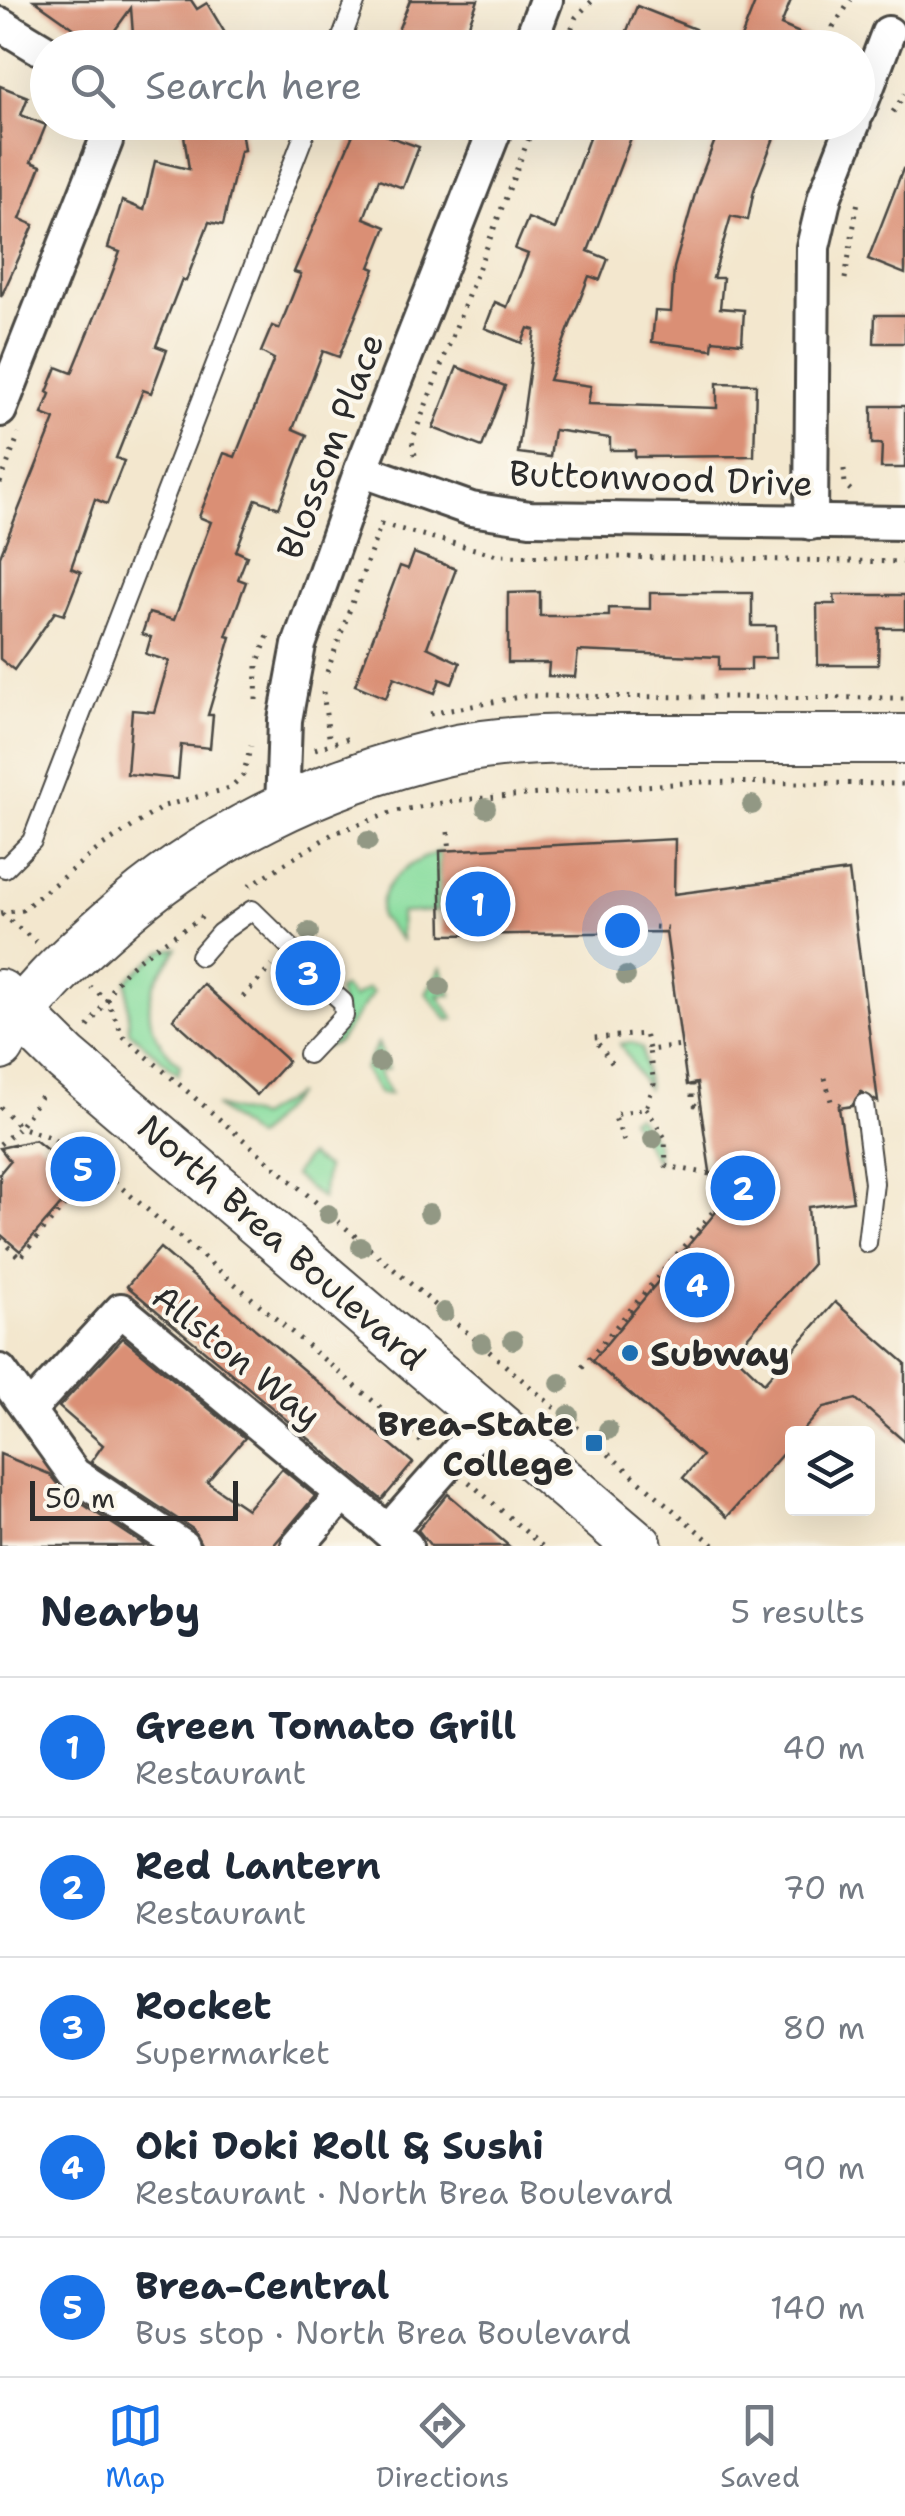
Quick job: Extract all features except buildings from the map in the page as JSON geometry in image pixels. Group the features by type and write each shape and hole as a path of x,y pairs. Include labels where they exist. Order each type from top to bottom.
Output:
{"main road":[{"path":"3,1017 134,900 282,808 446,751 577,739 905,738"},
{"name":"North Brea Boulevard","path":"3,1017 638,1546"}],"street":[{"path":"535,30 546,0"},
{"path":"0,24 30,42"},
{"path":"875,105 888,33"},
{"path":"0,410 106,140"},
{"name":"Blossom Place","path":"282,808 284,720 300,645 361,470 491,140"},
{"path":"811,523 813,247 825,196 847,140"},
{"name":"Buttonwood Drive","path":"361,470 471,509 530,518 905,523"},
{"name":"Allston Way","path":"30,1409 120,1310 397,1538"},
{"path":"0,1371 74,1474 182,1546"},
{"path":"397,1538 448,1464 488,1418"},
{"path":"298,1546 343,1494"}],"lane":[{"path":"345,30 356,0"},
{"path":"0,866 5,868 32,841 302,140"},
{"path":"200,956 220,932 252,910 294,951"},
{"path":"308,1054 344,1016 342,1002 334,994"},
{"path":"864,1104 874,1183 867,1244"}],"path":[{"path":"571,30 576,16 593,0"},
{"path":"833,30 851,0"},
{"path":"875,115 905,94"},
{"path":"421,462 412,452 412,441 528,140"},
{"path":"843,290 860,186"},
{"path":"843,463 846,485 854,494 869,494"},
{"path":"330,744 322,698 326,675 381,524 497,555 905,562"},
{"path":"255,709 258,665 270,630"},
{"path":"0,913 22,910 98,849 164,806 230,788 243,774 252,739"},
{"path":"241,892 334,833 396,811 459,800 698,782 905,784"},
{"path":"448,832 450,850"},
{"path":"208,913 146,956 111,988 109,1010 123,1036 715,1546"},
{"path":"655,927 669,928 671,933"},
{"path":"243,997 272,966"},
{"path":"612,1063 594,1038 645,1034 654,1084 646,1108 664,1138 666,1166 710,1174"},
{"path":"650,1050 682,1046"},
{"path":"825,1078 826,1092"},
{"path":"692,1084 692,1102 701,1112"},
{"path":"624,1141 614,1115 646,1108"},
{"path":"0,1144 20,1127 49,1136 97,1167 542,1546"},
{"path":"0,1239 20,1258 97,1167"},
{"path":"582,1366 716,1208"}],"green space":[{"path":"440,851 437,911 400,913 401,940 380,917 384,893 407,867"},
{"path":"177,948 153,987 150,1012 162,1045 180,1065 178,1074 129,1031 127,980 162,951"},
{"path":"441,968 452,995 438,995 454,1019 448,1020 426,993"},
{"path":"343,987 353,998 368,988 373,993 338,1042 326,1047 344,1021 338,991"},
{"path":"631,1042 642,1048 648,1090 620,1044"},
{"path":"378,1043 388,1069 378,1071 390,1094 380,1094 364,1070"},
{"path":"296,1094 255,1138 215,1106 258,1117"},
{"path":"636,1115 656,1142 657,1163 630,1118"},
{"path":"308,1156 326,1168 322,1199 293,1175"}],"place":[{"name":"Green Tomato Grill","path":"478,904"},
{"name":"Rocket","path":"308,973"},
{"name":"Brea-Central","path":"83,1169"},
{"name":"Red Lantern","path":"743,1188"},
{"name":"Oki Doki Roll & Sushi","path":"697,1285"},
{"name":"Subway","path":"630,1353"},
{"name":"Brea-State College","path":"594,1443"}]}
